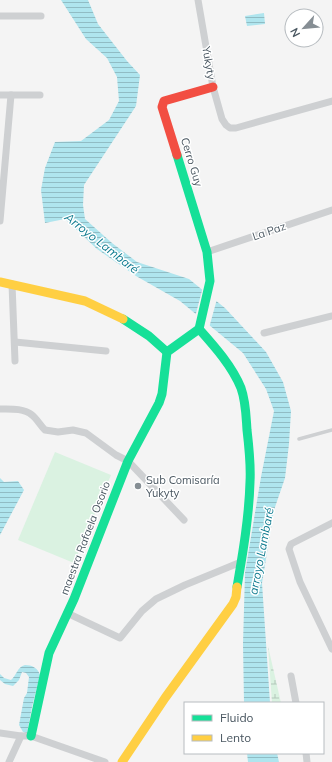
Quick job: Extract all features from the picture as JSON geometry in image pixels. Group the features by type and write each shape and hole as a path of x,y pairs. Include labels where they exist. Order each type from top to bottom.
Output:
{"street":[{"name":"Yukyty","path":"198,0 213,87 222,119 226,125 230,128 236,128 332,101"},
{"path":"0,16 41,16"},
{"name":"Cerro Guy","path":"200,327 210,281 207,252 162,107 164,101 213,87"},
{"path":"0,95 40,95"},
{"path":"0,221 11,95"},
{"name":"La Paz","path":"207,252 332,210"},
{"path":"0,282 85,301 126,320 149,336 167,352 200,327 224,358 232,371 243,396 246,413 250,488 236,597 122,762"},
{"path":"12,284 16,362"},
{"path":"264,333 332,316"},
{"path":"14,342 106,351"},
{"name":"maestra Rafaela Osorio","path":"31,736 48,657 128,461 159,403 162,394 167,352"},
{"path":"0,409 21,410 26,412 32,415 45,430 58,432 73,430 86,433 116,455 128,461 184,520"},
{"path":"332,523 291,544 289,549 300,582 332,650"},
{"path":"67,613 120,638 142,611 156,599 185,585 241,562"},
{"path":"291,676 296,702"},
{"path":"0,733 31,736 105,762"},
{"path":"9,762 21,736"}],"lane":[{"path":"299,439 332,430"}],"green space":[{"path":"55,452 111,475 74,563 18,540"},
{"path":"268,646 281,702 272,702"}],"water":[{"path":"61,0 88,0 98,24 140,75 136,106 84,185 83,205 85,219 112,243 137,262 189,279 225,308 266,352 283,382 291,411 289,444 285,478 274,510 262,583 270,702 244,702 243,644 245,573 274,411 266,389 243,353 180,301 136,276 97,249 65,219 45,223 41,190 45,168 55,142 81,141 109,120 119,101 117,77 107,58 86,39"},
{"path":"264,13 265,24 247,26 245,16"},
{"path":"0,478 4,482 18,481 24,490 0,535"},
{"path":"25,665 34,667 38,670 40,675 27,733 23,732 19,725 24,698 27,693 29,677 26,673 22,672 19,680 13,686 5,684 0,680 0,674 4,678 11,680 20,667"},
{"path":"247,754 277,754 279,762 248,762"}],"pier":[{"path":"203,287 217,299 209,328 195,317"}],"traffic: fast":[{"path":"177,155 207,252 210,281 199,329 233,372 243,393 245,404 250,456 250,482 247,521 237,587"},
{"path":"123,319 149,336 167,352"},
{"path":"31,736 49,653 74,599 128,461 159,403 162,394 167,352 199,329"}],"traffic: slow":[{"path":"0,282 85,301 123,319"},
{"path":"122,762 165,698 233,604 236,597 237,587"}],"traffic: jam":[{"path":"177,155 162,107 164,101 213,87"}],"place":[{"name":"Sub Comisaría Yukyty","path":"138,486"}],"water label":[{"name":"Arroyo Lambaré","path":"102,243"},
{"name":"arroyo Lambaré","path":"261,551"}]}
